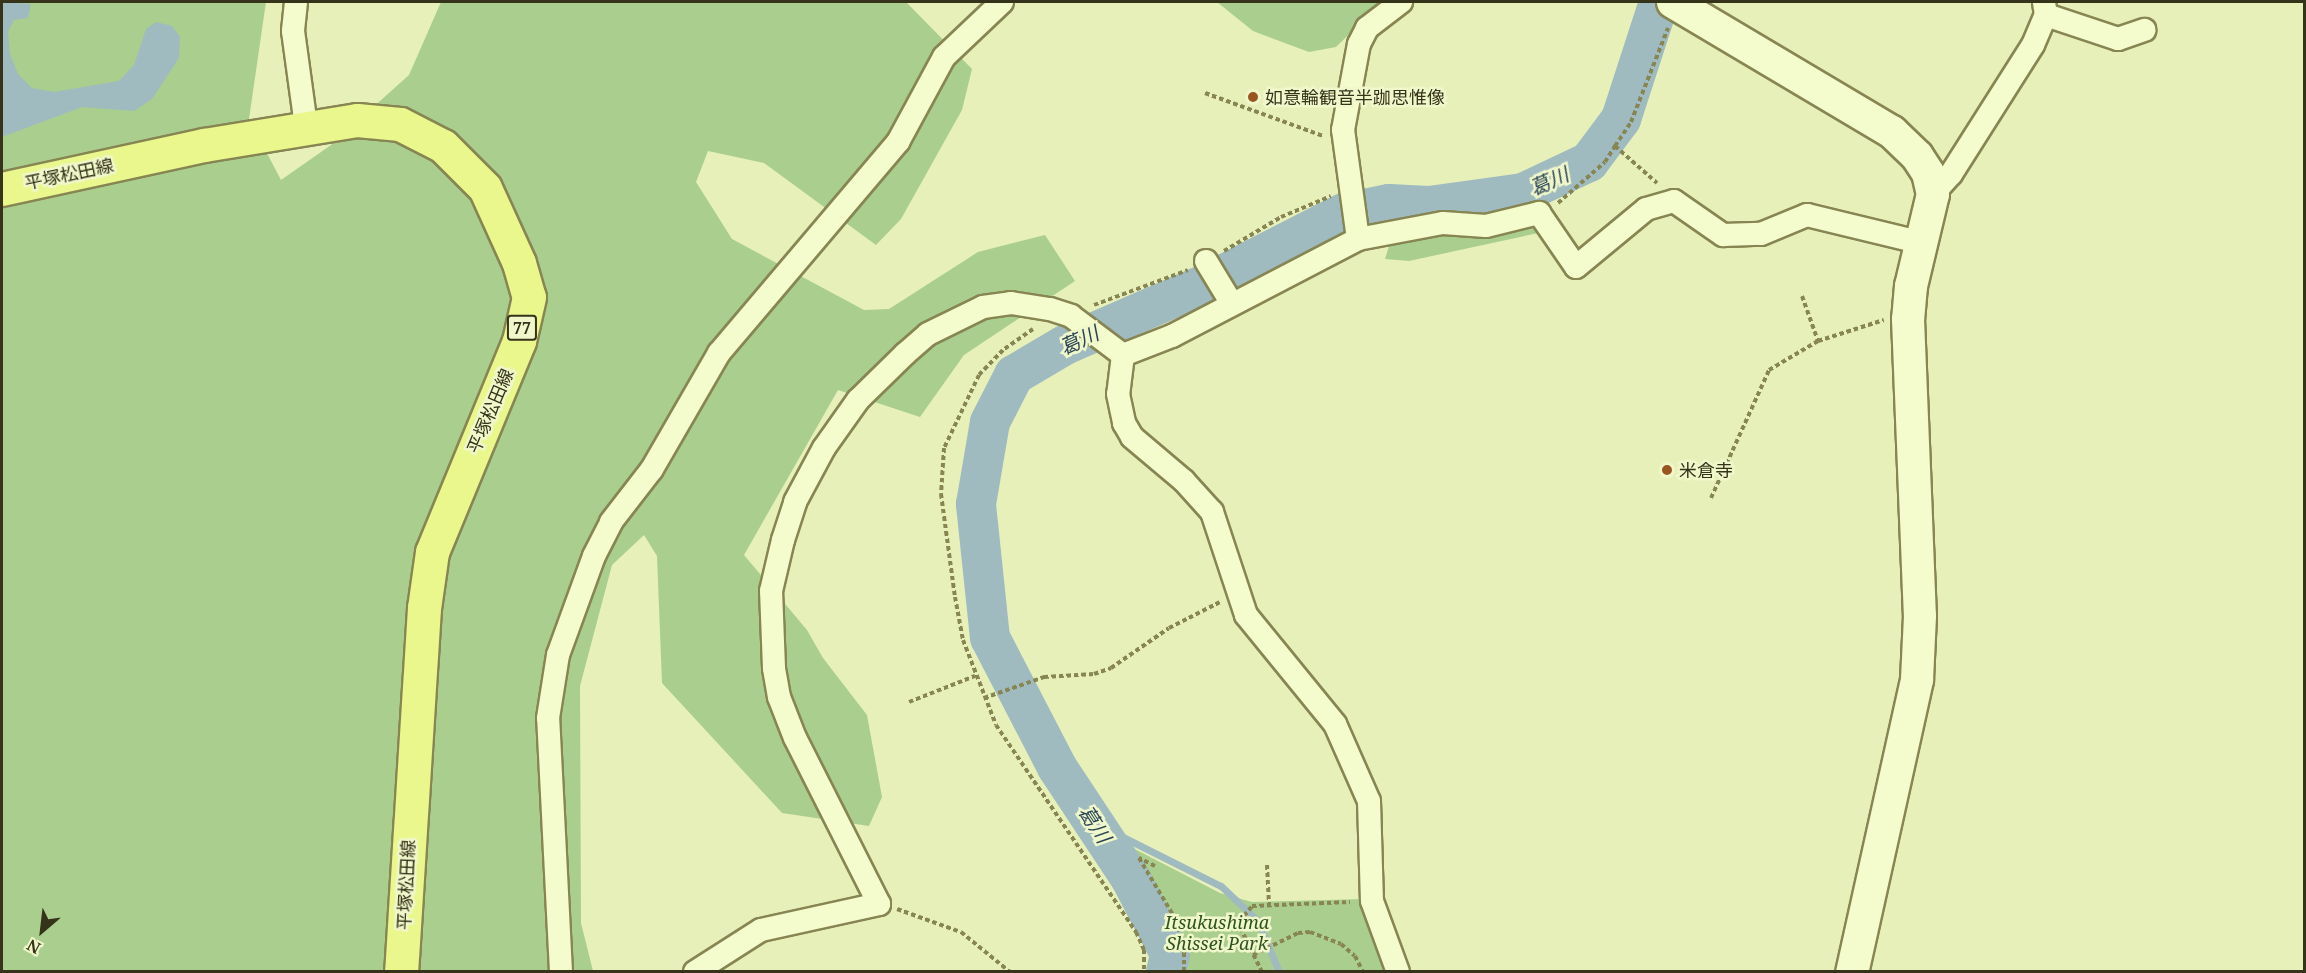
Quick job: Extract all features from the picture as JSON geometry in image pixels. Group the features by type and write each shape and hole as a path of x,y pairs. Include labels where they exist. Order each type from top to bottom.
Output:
{"main road":[{"name":"平塚松田線","path":"2,189 306,126 357,120 400,124 443,146 485,188 519,263 529,297 519,341 432,552 424,608 401,972"}],"street":[{"path":"296,2 293,31 306,126"},
{"path":"561,972 548,718 558,655 594,556 611,522 652,469 719,353 898,142 944,57 1002,2"},
{"path":"1357,235 1353,189 1343,130 1359,44 1367,28 1401,2"},
{"path":"1933,194 1951,174 2033,45 2045,8 2118,39 2144,30"},
{"path":"1671,13 1892,132 1917,156 1928,173 1933,194 1911,286 1908,319 1920,616 1917,680 1852,972"},
{"path":"695,972 761,930 879,904 817,785 778,697 771,640 771,591 795,502 824,448 858,400 928,334 983,307 1011,303 1068,317 1117,350 1172,336 1357,235 1443,223 1486,226 1539,213 1576,267 1646,209 1674,201 1724,235 1761,234 1807,215 1923,243"},
{"path":"1206,261 1232,304"},
{"path":"1117,350 1118,394 1124,423 1132,437 1184,481 1212,512 1239,592 1259,635 1335,724 1357,772 1369,801 1372,901 1398,972"}],"path":[{"path":"1539,213 1570,195 1615,146 1631,122 1671,13"},
{"path":"1205,93 1321,135 1345,139"},
{"path":"1615,146 1674,201"},
{"path":"1144,972 1144,950 1136,932 996,725 984,698 963,640 949,555 941,494 944,448 979,375 1003,350 1077,312 1121,298 1206,261 1306,205 1353,189"},
{"path":"1802,296 1818,341"},
{"path":"1712,498 1769,370 1818,341 1882,320 1908,319"},
{"path":"984,698 1021,682 1094,674 1111,668 1169,628 1239,592"},
{"path":"909,702 976,676"},
{"path":"1155,866 1138,858 1176,920 1184,945 1184,972"},
{"path":"1267,865 1269,905"},
{"path":"1244,916 1252,906 1372,901"},
{"path":"879,904 961,932 1010,972"},
{"path":"1237,921 1262,972"},
{"path":"1253,955 1298,933 1327,937 1355,956 1363,972"}],"green space":[{"path":"2,2 266,2 249,119 281,180 331,145 409,75 441,2 906,2 972,69 962,110 901,219 876,245 764,163 708,151 696,182 732,239 864,310 889,309 978,252 1045,235 1075,281 964,355 920,417 838,390 744,555 807,630 823,658 867,715 882,797 869,826 782,813 662,683 657,556 644,535 612,565 580,686 581,923 593,971 2,971"},
{"path":"1217,2 1382,2 1336,47 1309,52 1253,31"},
{"path":"1531,222 1543,232 1409,261 1385,259 1391,240"},
{"name":"Itsukushima Shissei Park","path":"1125,844 1220,893 1252,902 1365,899 1392,971 1180,971 1180,945 1172,919"}],"water":[{"path":"2,2 31,4 28,18 14,20 8,32 10,54 18,74 32,88 54,92 119,81 134,65 146,29 156,22 172,26 180,37 179,58 152,99 134,111 82,107 2,137"}],"waterway":[{"name":"葛川","path":"1166,972 1170,954 1131,879 1057,767 990,638 976,504 990,422 1014,375 1065,345 1203,285 1344,213 1389,204 1429,206 1523,193 1589,162 1621,119 1659,2"},
{"path":"1093,822 1221,886 1258,921 1279,972"}],"place":[{"name":"如意輪観音半跏思惟像","path":"1253,97"},
{"name":"米倉寺","path":"1667,470"}]}
